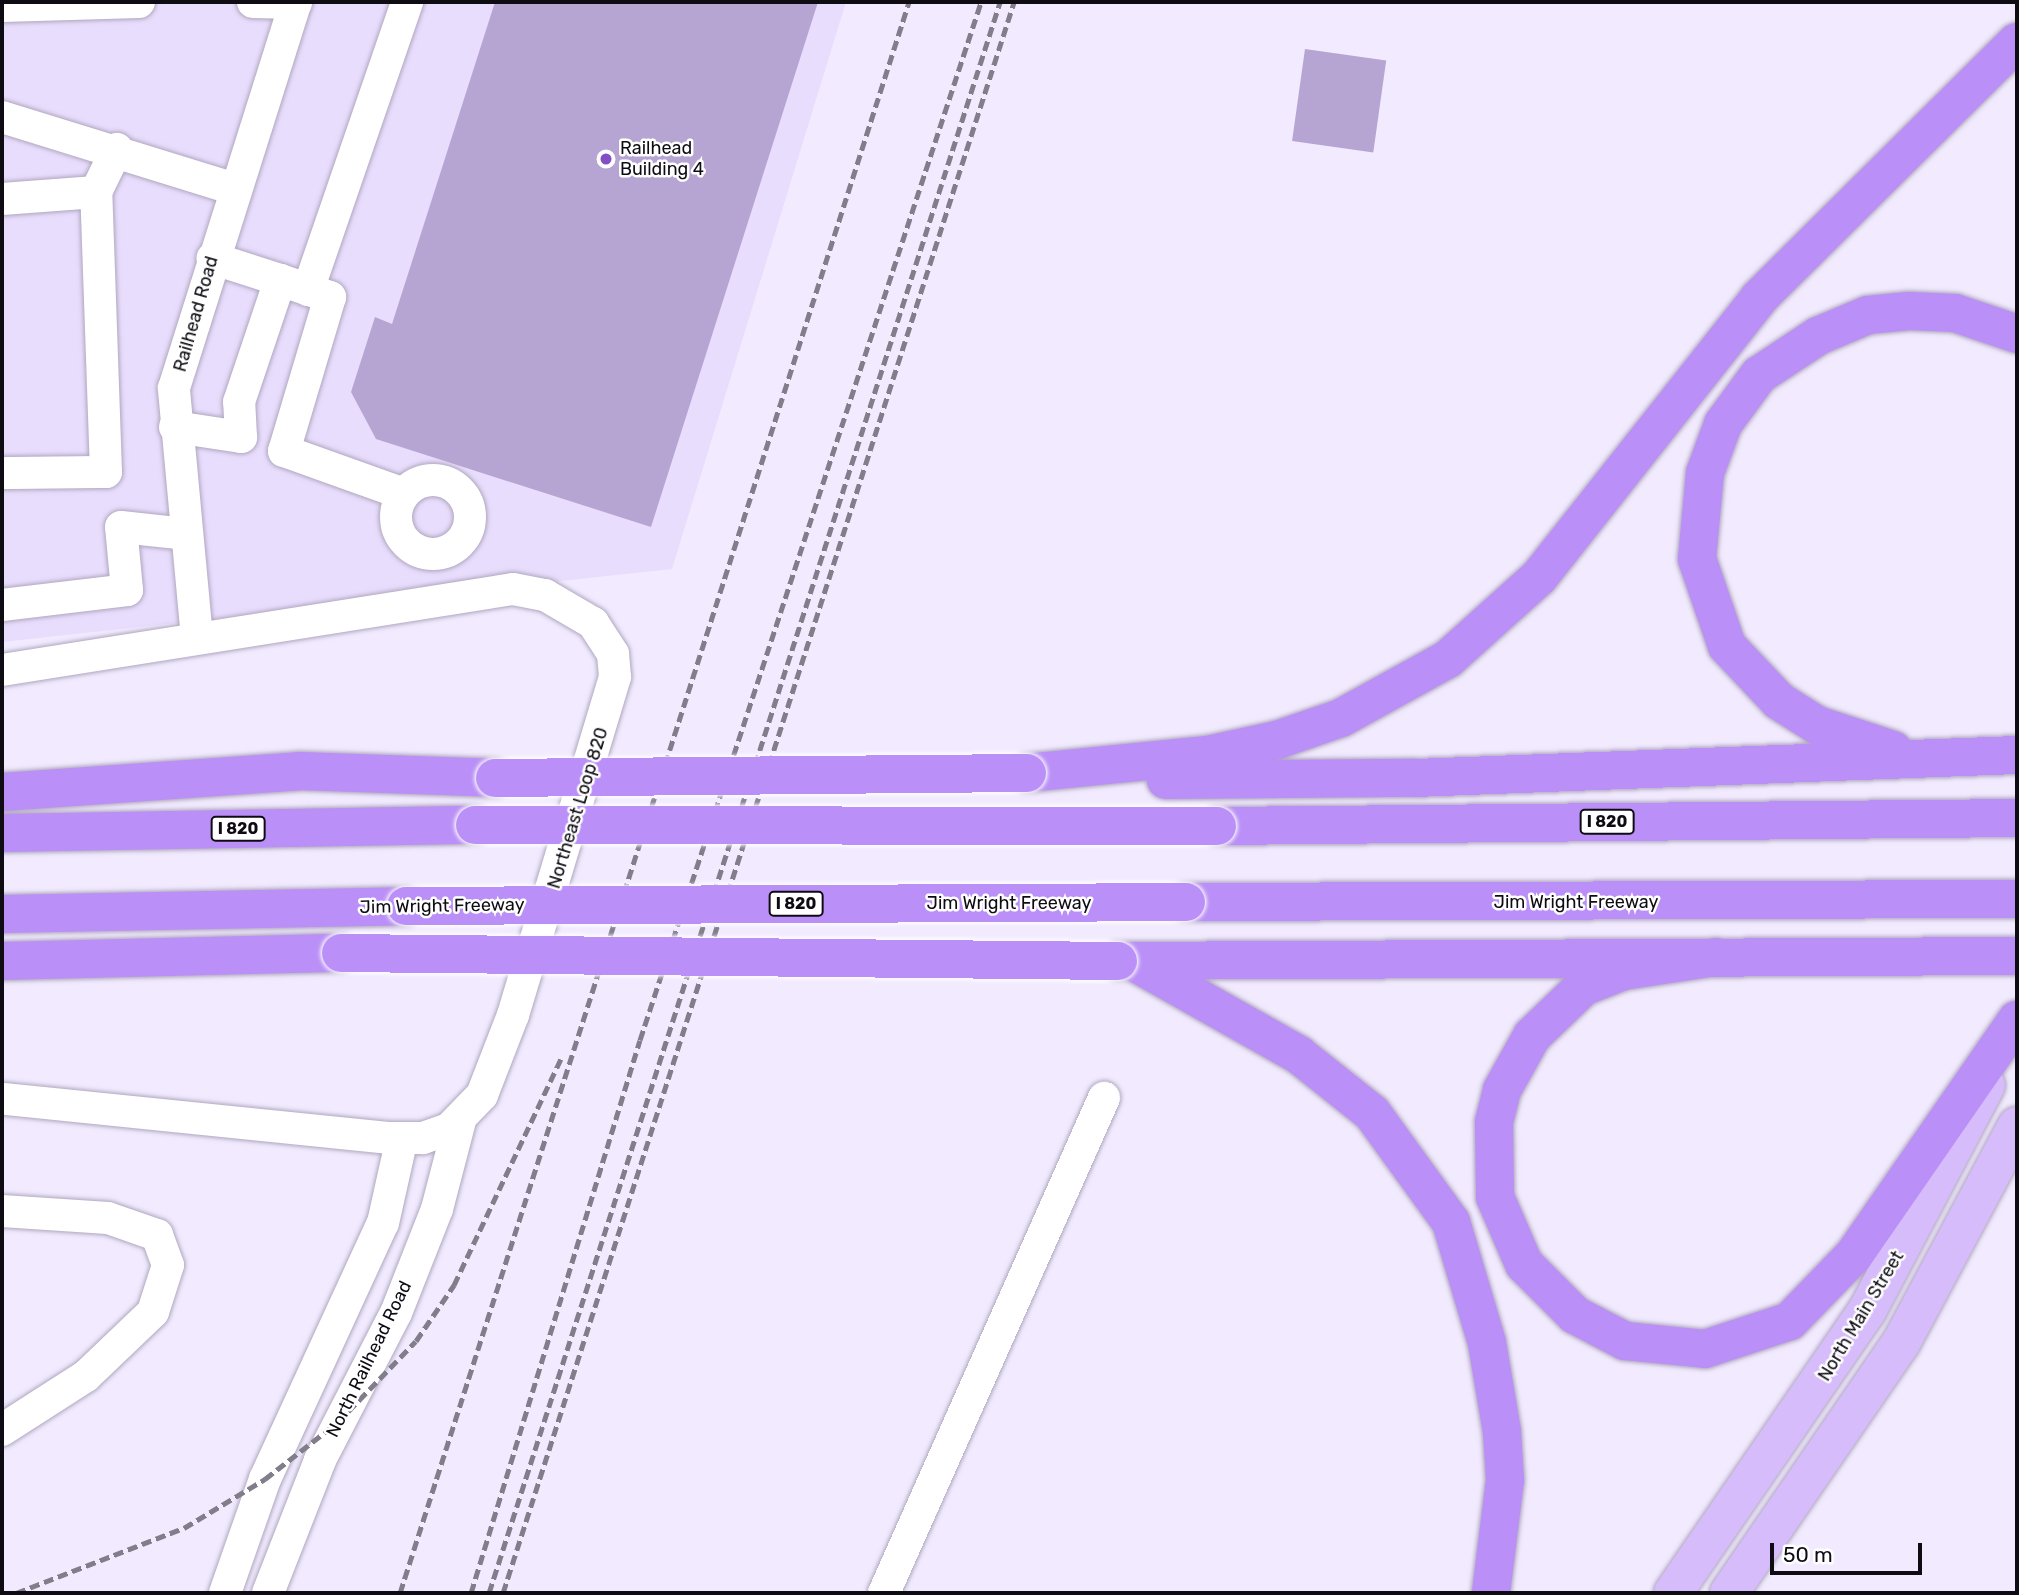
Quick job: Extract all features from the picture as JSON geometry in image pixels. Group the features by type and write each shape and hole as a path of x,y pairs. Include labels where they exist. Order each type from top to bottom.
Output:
{"highway":[{"path":"2,792 299,771 495,778 1027,773 1207,755 1277,740 1407,686 1490,627 1539,577 1759,298 2017,42"},
{"path":"2015,755 1893,750 1817,725 1779,701 1727,646 1704,591 1696,535 1705,473 1723,424 1759,374 1786,352 1868,316 1909,311 1955,313 2017,334"},
{"path":"1027,773 1097,780 1269,779 2015,755"},
{"name":"I 820","path":"2,833 475,825 1217,826 2007,818"},
{"name":"Jim Wright Freeway","path":"2,914 406,906 2017,899"},
{"path":"2,961 341,953 1126,962 2017,956"},
{"path":"1716,957 1623,971 1583,987 1532,1036 1502,1090 1494,1122 1495,1197 1524,1264 1575,1315 1625,1341 1705,1349 1790,1321 1854,1255 2017,1020"},
{"path":"1126,962 1299,1055 1372,1113 1451,1222 1487,1343 1502,1432 1505,1480 1491,1593"}],"main road":[{"name":"North Main Street","path":"1673,1593 1867,1311 2017,1020"},
{"path":"1729,1593 1880,1378 1968,1227 2017,1126"}],"street":[{"path":"2,6 139,2"},
{"path":"253,2 296,2"},
{"name":"Railhead Road","path":"197,638 175,427 174,388 212,258 296,2"},
{"path":"241,437 239,402 294,285 407,2"},
{"path":"2,117 117,149 234,189"},
{"path":"2,474 106,472 96,192 117,149"},
{"path":"2,199 96,192"},
{"path":"212,258 330,297 284,450"},
{"path":"175,427 241,437 404,494"},
{"path":"2,605 127,590 121,527 186,534"},
{"name":"Northeast Loop 820","path":"2,670 513,589 571,607 593,622 612,654 610,707 513,1015 482,1095 460,1121 423,1138 402,1138 2,1099"},
{"path":"884,1593 1104,1098"},
{"name":"North Railhead Road","path":"268,1593 320,1460 397,1313 436,1209 460,1121"},
{"path":"225,1593 282,1444 383,1223 402,1138"},
{"path":"2,1211 108,1217 157,1235 168,1265 153,1312 86,1376 2,1430"},
{"path":"282,1444 320,1460"}],"shaded area":[{"path":"2,2 846,2 672,569 2,642"}],"building":[{"name":"Railhead Building 4","path":"495,2 818,2 651,527 376,439 351,392 375,317 392,324"},
{"path":"1305,49 1386,60 1373,153 1292,141"}],"railway":[{"path":"400,1593 909,2"},
{"path":"471,1593 640,1040 981,2"},
{"path":"489,1593 1000,2"},
{"path":"503,1593 1014,2"},
{"path":"16,1593 184,1528 265,1479 338,1422 416,1341 454,1285 561,1059"}],"place":[{"name":"Railhead Building 4","path":"606,159"}]}
